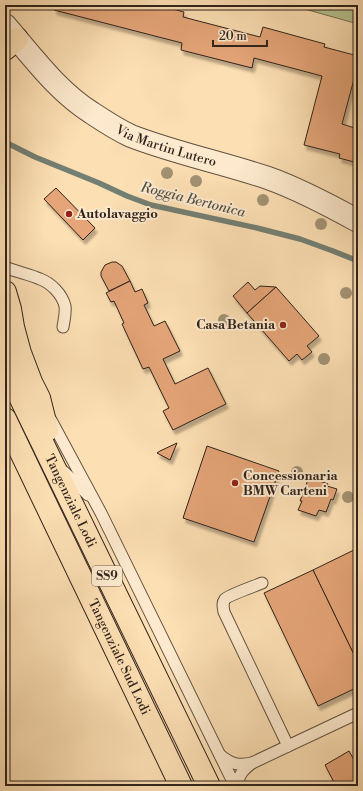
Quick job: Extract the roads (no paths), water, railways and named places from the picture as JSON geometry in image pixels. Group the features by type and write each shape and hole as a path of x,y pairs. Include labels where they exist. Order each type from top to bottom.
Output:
{"highway":[{"path":"5,292 20,354 39,398 46,427 50,459"},
{"name":"Tangenziale Lodi","path":"5,366 209,786"},
{"name":"Tangenziale Sud Lodi","path":"5,419 181,786"}],"street":[{"name":"Via Martin Lutero","path":"9,37 73,99 91,112 130,135 153,144 268,178 299,191 358,221"}],"lane":[{"path":"5,267 40,278 48,282 56,290 65,306 63,327"},
{"path":"5,292 7,279 14,273 20,272"},
{"path":"39,398 96,503 236,786"},
{"path":"50,459 96,503"},
{"path":"262,583 231,595 225,599 222,605 288,746"},
{"path":"236,786 241,773 252,763 358,714"},
{"path":"219,754 226,760 237,764 252,763"}],"waterway":[{"name":"Roggia Bertonica","path":"5,142 35,157 151,205 300,239 358,261"}],"place":[{"name":"Autolavaggio","path":"69,214"},
{"name":"Casa Betania","path":"283,325"},
{"name":"Concessionaria BMW Carteni","path":"235,483"}]}
